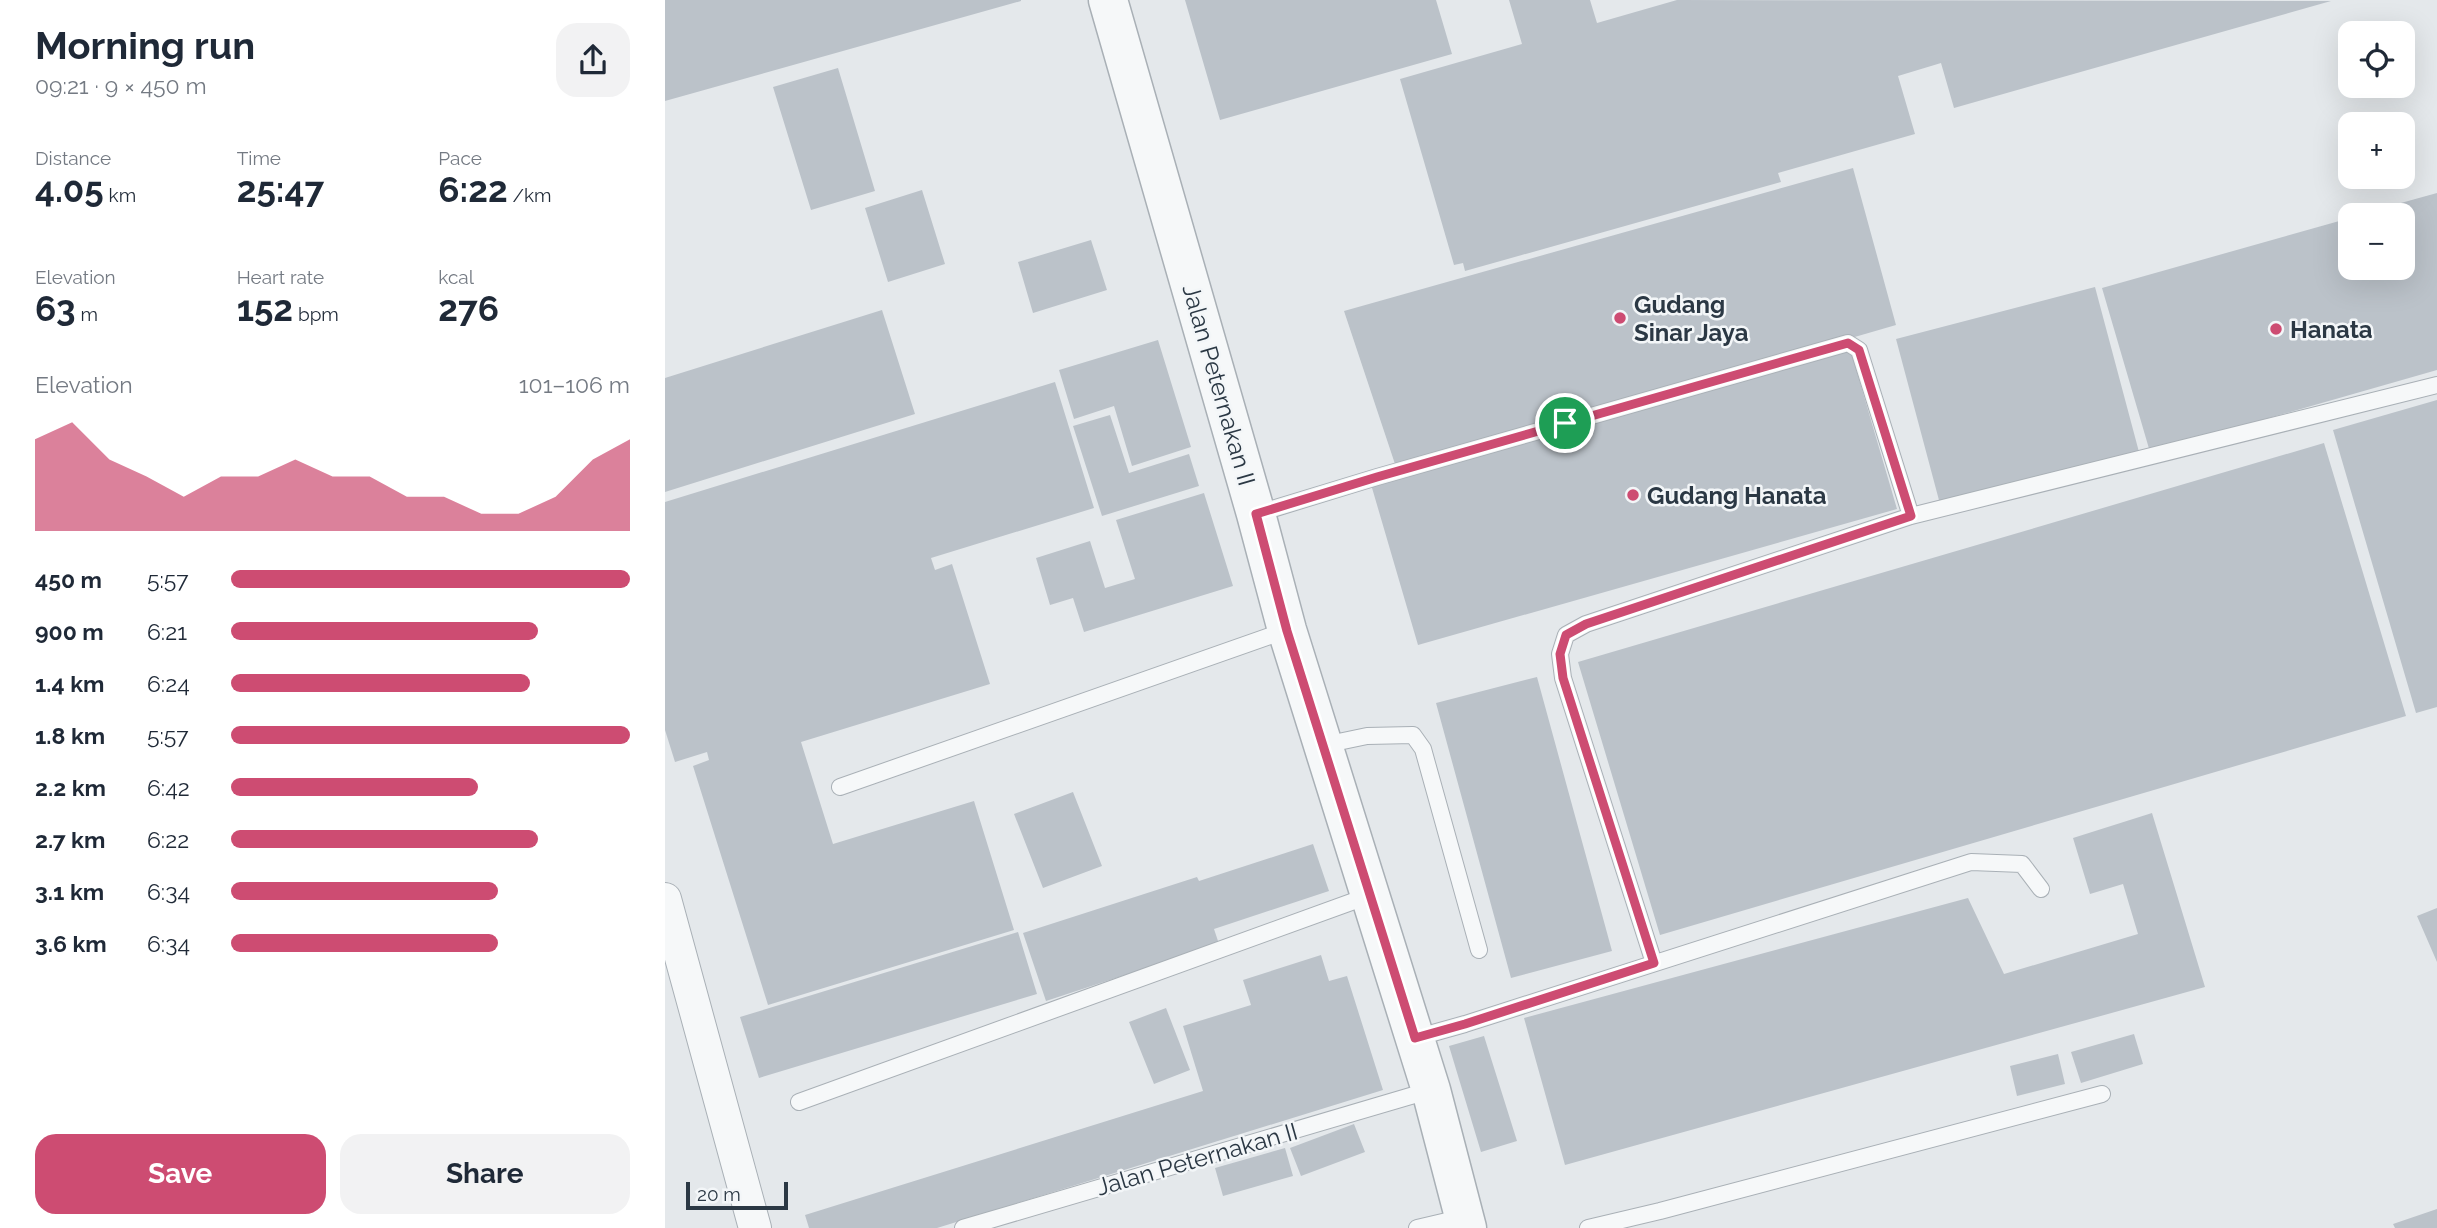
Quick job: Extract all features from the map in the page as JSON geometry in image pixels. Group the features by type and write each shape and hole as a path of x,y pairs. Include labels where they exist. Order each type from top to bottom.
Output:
{"street":[{"name":"Jalan Peternakan II","path":"1108,0 1256,514 1287,631 1431,1090 1466,1222"},
{"path":"665,899 755,1228"}],"lane":[{"path":"1256,514 1848,343 1859,350 1911,516"},
{"path":"1654,963 1563,678 1560,654 1566,635 1586,624 1911,516 2437,385"},
{"path":"840,787 1287,631"},
{"path":"1321,745 1367,736 1413,736 1423,749 1479,950"},
{"path":"1415,1038 1971,862 2022,864 2041,890"},
{"path":"799,1102 1369,896"},
{"name":"Jalan Peternakan II","path":"963,1228 1431,1090"},
{"path":"1588,1228 2102,1094"},
{"path":"1417,1228 1466,1222"}],"building":[{"path":"665,0 1021,0 1021,1 665,101"},
{"path":"1185,0 1436,0 1452,54 1220,120"},
{"path":"1509,0 1590,0 1597,23 1677,0 2331,1 1954,108 1941,63 1898,76 1915,134 1778,173 1781,182 1465,271 1463,263 1454,265 1400,79 1522,44"},
{"path":"838,68 875,191 811,210 773,87"},
{"name":"Gudang Sinar Jaya","path":"1853,168 1896,325 1397,470 1344,311"},
{"path":"922,190 945,264 888,282 865,208"},
{"name":"Hanata","path":"2437,193 2437,370 2150,452 2102,288 2338,221 2338,280 2415,280 2415,203 2401,203"},
{"path":"1091,240 1107,290 1033,313 1018,262"},
{"path":"2095,287 2139,452 1940,504 1896,339"},
{"path":"882,310 915,414 665,492 665,378"},
{"path":"1158,340 1191,447 1132,466 1114,406 1074,419 1059,370"},
{"name":"Gudang Hanata","path":"1849,345 1897,509 1418,645 1370,481"},
{"path":"1055,382 1094,508 931,558 935,570 952,564 990,684 801,742 833,844 974,801 1014,930 768,1005 693,766 709,760 707,752 675,762 665,730 665,502"},
{"path":"2437,400 2437,707 2416,713 2333,430"},
{"path":"1110,415 1129,473 1189,454 1199,486 1102,516 1073,426"},
{"path":"2324,443 2406,716 1660,935 1578,662"},
{"path":"1204,493 1233,586 1084,632 1073,598 1050,605 1036,558 1090,541 1105,588 1135,579 1116,520"},
{"path":"1537,677 1612,951 1511,978 1436,703"},
{"path":"1073,792 1102,866 1043,888 1014,814"},
{"path":"2152,813 2205,987 1565,1165 1524,1018 1968,898 2004,974 2138,934 2123,884 2090,894 2073,838"},
{"path":"1313,844 1329,891 1214,929 1219,944 1046,1001 1023,933 1197,877 1199,881"},
{"path":"2437,908 2437,962 2417,916"},
{"path":"1018,932 1037,994 759,1078 740,1017"},
{"path":"1321,955 1329,981 1347,976 1383,1090 937,1228 809,1228 805,1215 1203,1091 1183,1026 1251,1005 1243,980"},
{"path":"1166,1008 1190,1070 1154,1084 1129,1022"},
{"path":"2134,1034 2143,1064 2081,1083 2071,1052"},
{"path":"1484,1036 1517,1141 1481,1152 1449,1046"},
{"path":"2058,1054 2065,1084 2017,1096 2010,1066"},
{"path":"1354,1124 1365,1152 1301,1176 1290,1148"},
{"path":"1285,1148 1293,1176 1223,1196 1215,1168"},
{"path":"2437,1209 2437,1228 2395,1228 2393,1224"}],"place":[{"name":"Gudang Sinar Jaya","path":"1620,318"},
{"name":"Hanata","path":"2276,329"},
{"name":"Gudang Hanata","path":"1633,495"}],"route":[{"path":"1848,343 1859,350 1911,516 1586,624 1566,635 1560,654 1563,678 1654,963 1415,1038 1287,631 1256,514 1565,423 1848,343"}]}
